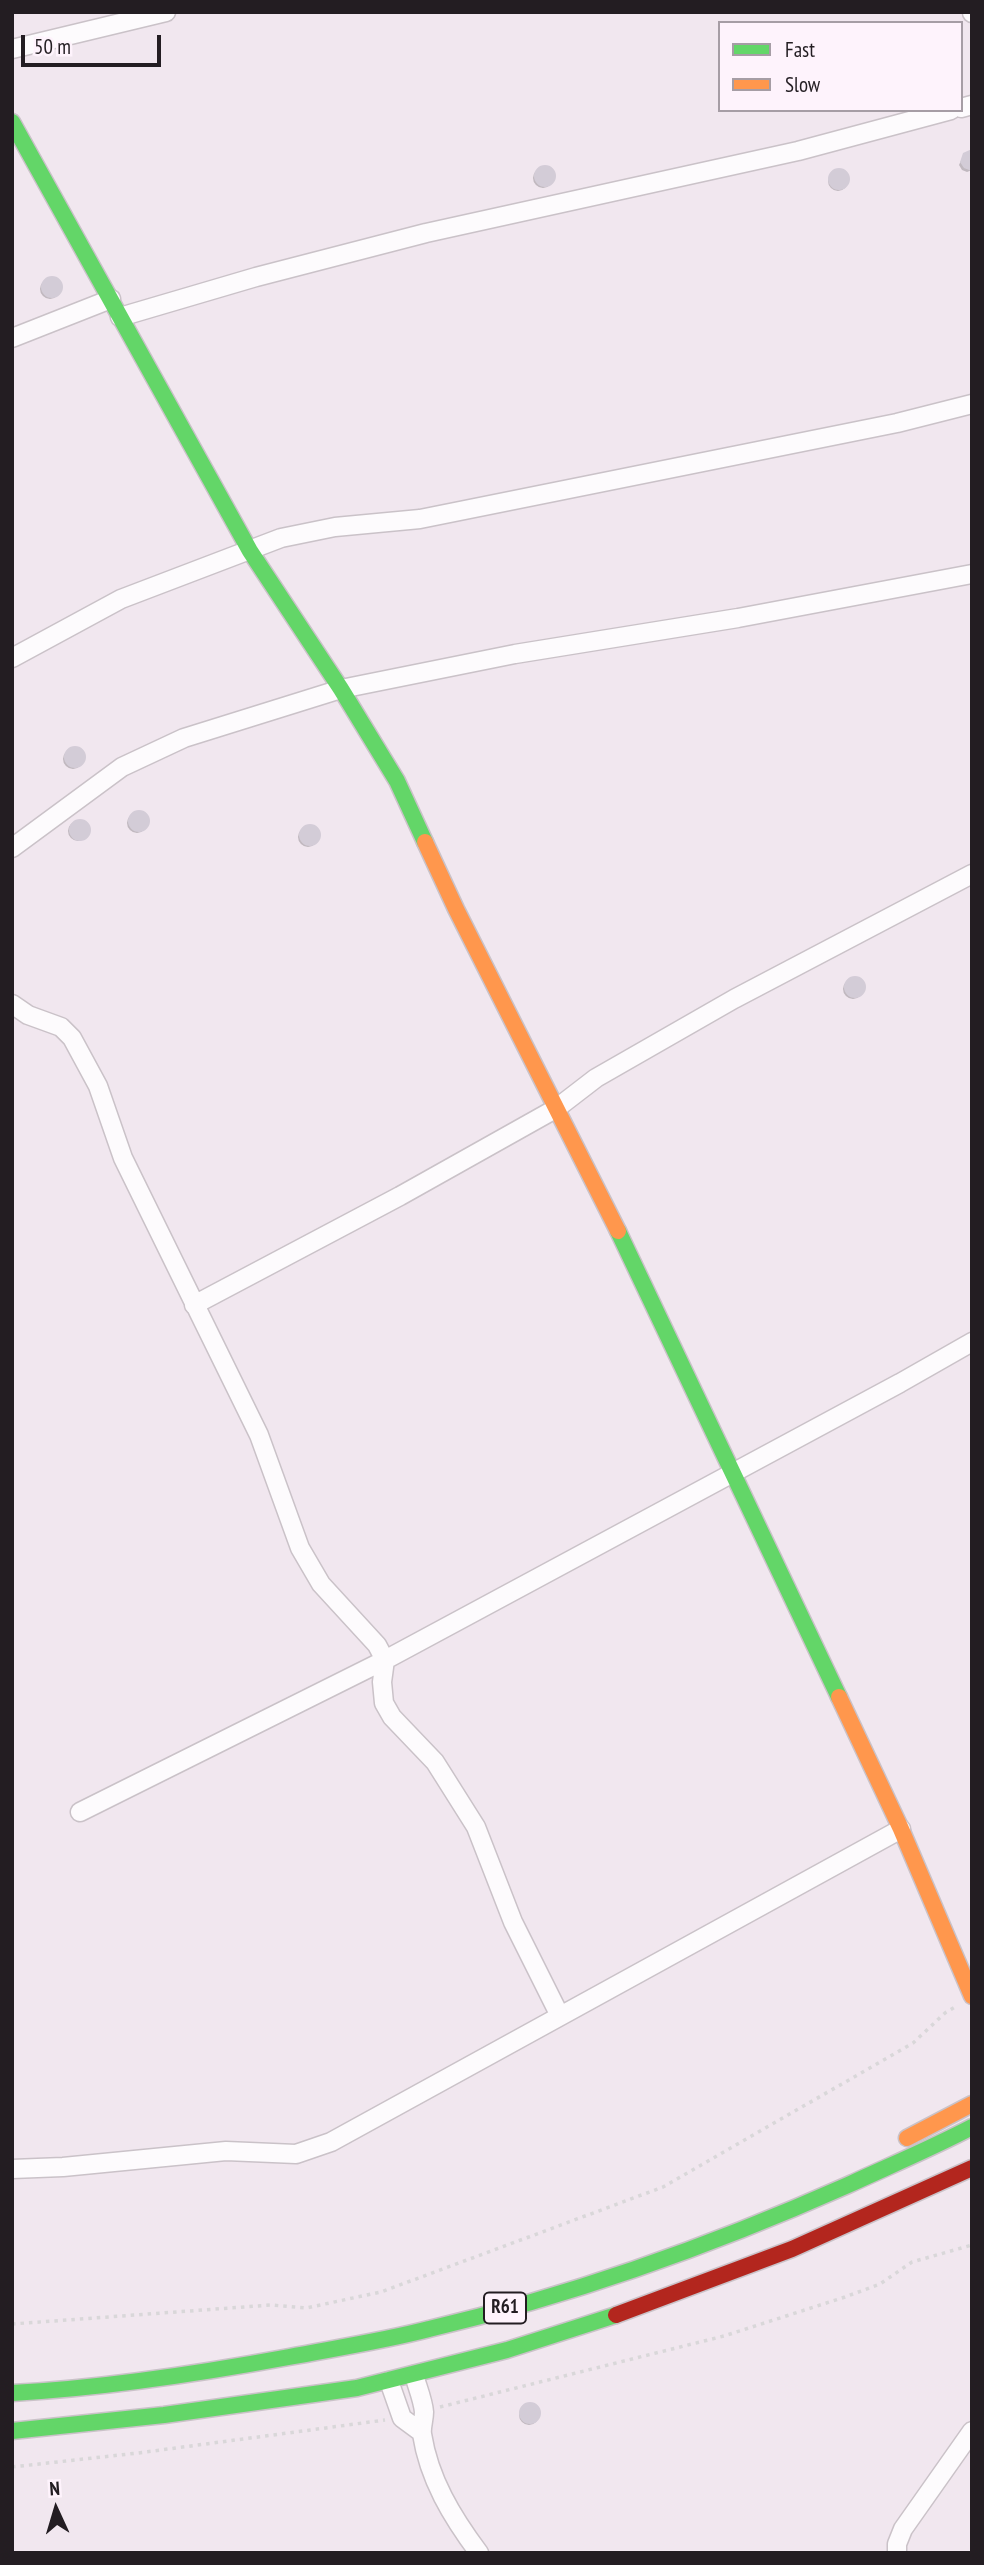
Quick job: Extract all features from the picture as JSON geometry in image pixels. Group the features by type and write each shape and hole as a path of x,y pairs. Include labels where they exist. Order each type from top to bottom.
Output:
{"main road":[{"path":"12,122 250,551 341,689 397,781 456,909 608,1210 901,1829 967,1999"},
{"path":"890,2147 972,2104"},
{"name":"R61","path":"12,2393 173,2378 431,2329 607,2279 722,2238 843,2188 972,2127"},
{"path":"431,2329 477,2308 651,2251 832,2177 867,2159"},
{"name":"R61","path":"12,2431 217,2409 340,2391 414,2375 542,2339 628,2311 846,2226 972,2168"},
{"path":"628,2311 686,2301 852,2240"}],"street":[{"path":"12,49 166,12"},
{"path":"120,317 256,276 426,233 798,151 944,112"},
{"path":"12,338 111,299"},
{"path":"12,658 121,599 306,532 420,519 884,425 972,404"},
{"path":"12,848 122,767 184,738 341,689 515,654 738,618 972,574"},
{"path":"194,1305 400,1196 556,1108 596,1078 734,999 972,874"},
{"path":"12,1004 28,1015 61,1027 72,1038 98,1086 122,1158 259,1435 300,1548 321,1584 377,1645 385,1660 382,1682 384,1703 392,1717 435,1762 476,1827 513,1922 560,2016"},
{"path":"80,1812 385,1660 972,1342"},
{"path":"12,2169 63,2167 226,2151 296,2154 331,2142 901,1829"},
{"path":"414,2375 424,2412 421,2432 444,2500 479,2553"},
{"path":"389,2381 402,2418 421,2432"},
{"path":"897,2553 897,2544 903,2529 972,2431"}],"path":[{"path":"12,2324 271,2305 306,2308 381,2292 663,2187 914,2043 945,2013 967,1999"},
{"path":"424,2412 724,2336 856,2293 880,2284 912,2262 972,2245"},
{"path":"12,2467 138,2454 402,2418"}],"building":[{"path":"972,149 972,171 964,168 960,162 963,153"},
{"path":"545,165 553,168 556,176 553,184 545,187 537,184 534,176 537,168"},
{"path":"839,168 847,171 850,179 847,187 839,190 831,187 828,179 831,171"},
{"path":"52,276 60,279 63,287 60,295 52,298 44,295 41,287 44,279"},
{"path":"75,746 83,749 86,757 83,765 75,768 67,765 64,757 67,749"},
{"path":"139,810 147,813 150,821 147,829 139,832 131,829 128,821 131,813"},
{"path":"80,819 88,822 91,830 88,838 80,841 72,838 69,830 72,822"},
{"path":"310,824 318,827 321,835 318,843 310,846 302,843 299,835 302,827"},
{"path":"855,976 863,979 866,987 863,995 855,998 847,995 844,987 847,979"},
{"path":"530,2402 538,2405 541,2413 538,2421 530,2424 522,2421 519,2413 522,2405"}],"traffic: fast":[{"path":"12,122 250,551 341,689 397,781 425,842"},
{"path":"618,1231 839,1697"},
{"path":"12,2393 151,2380 220,2369 377,2341 483,2316 642,2267 746,2228 848,2185 972,2127"},
{"path":"12,2431 164,2415 357,2388 507,2350 616,2315"}],"traffic: slow":[{"path":"425,842 618,1231"},
{"path":"839,1697 901,1829 972,1996"},
{"path":"907,2138 972,2104"}],"traffic: jam":[{"path":"616,2315 792,2249 972,2168"}]}
